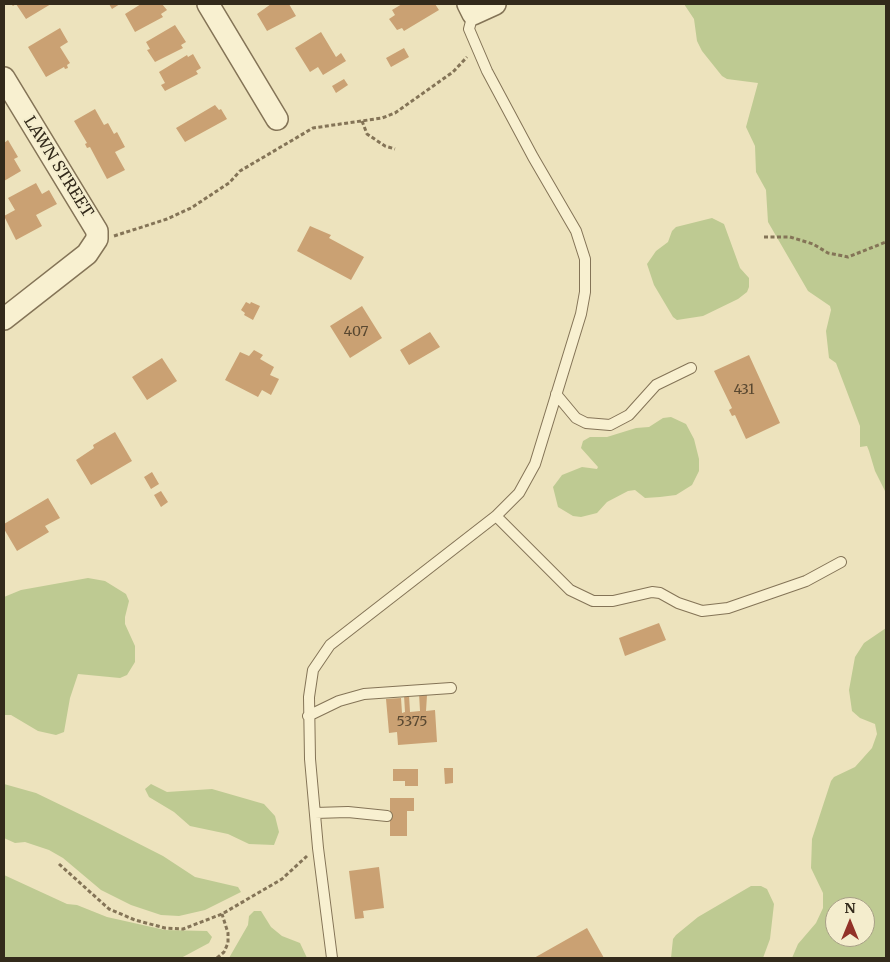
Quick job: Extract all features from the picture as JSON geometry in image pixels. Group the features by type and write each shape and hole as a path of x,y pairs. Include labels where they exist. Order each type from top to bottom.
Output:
{"street":[{"path":"208,4 277,119"},
{"path":"470,9 495,4"},
{"name":"LAWN STREET","path":"4,78 103,234"},
{"path":"4,319 87,254 96,239 103,234"}],"lane":[{"path":"332,958 318,845 308,716 313,670 330,645 496,516 519,493 528,479 581,314 586,276 585,259 576,231 568,213 524,140 476,47 469,29 470,9"},
{"path":"556,394 576,418 586,423 610,425 629,415 656,385 691,368"},
{"path":"496,516 570,590 593,601 613,601 652,592 660,593 678,603 697,610 728,608 806,581 841,562"},
{"path":"308,716 339,701 364,694 451,688"},
{"path":"315,813 348,812 387,816"}],"path":[{"path":"103,234 160,222 190,208 221,189 240,171 313,128 395,114 453,72 476,47"},
{"path":"362,121 367,134 385,146 395,149"},
{"path":"764,237 790,237 813,244 828,253 848,257 886,242"},
{"path":"60,864 109,909 136,920 165,928 183,929 222,914 282,879 318,845"},
{"path":"217,958 224,952 228,943 228,933 222,914"}],"green space":[{"path":"684,4 886,4 886,493 875,471 867,446 860,447 860,426 836,363 829,358 826,331 831,310 830,306 808,291 768,222 766,190 756,172 755,146 746,127 758,83 727,79 722,76 702,51 697,41 694,19"},
{"path":"712,218 724,224 740,268 749,278 749,287 747,292 738,299 703,316 677,320 673,317 654,285 647,264 656,251 668,242 672,231 676,227"},
{"path":"671,417 686,424 694,439 699,459 699,471 692,485 676,495 660,497 645,498 635,490 628,491 607,502 597,513 581,517 573,516 558,507 553,487 562,475 582,467 597,469 598,467 581,448 583,441 590,437 607,437 636,428 649,427 663,418"},
{"path":"88,578 105,581 126,594 129,601 125,624 135,646 135,662 127,675 120,678 78,674 70,698 64,732 56,735 38,731 11,715 4,715 4,597 21,590"},
{"path":"886,628 886,958 792,958 798,944 816,923 823,908 823,893 811,868 812,839 831,781 834,777 855,767 872,748 877,734 875,724 860,718 852,711 849,690 855,657 864,643"},
{"path":"4,784 36,793 98,823 163,856 195,877 238,887 241,892 205,910 179,916 161,915 131,905 101,890 63,858 49,850 25,842 15,843 4,838"},
{"path":"151,784 167,792 212,789 264,804 275,816 279,832 274,845 249,844 228,834 190,826 174,812 149,797 145,789"},
{"path":"4,875 67,904 77,905 107,917 165,930 207,931 212,937 209,943 181,958 4,958"},
{"path":"751,886 761,886 767,889 774,904 770,939 763,958 671,958 673,939 676,935 698,917"},
{"path":"254,911 261,911 271,927 282,936 300,943 307,958 229,958 248,925 249,916"}],"building":[{"path":"16,4 51,4 26,19"},
{"path":"109,4 120,4 112,9"},
{"path":"141,4 162,4 167,10 161,14 163,17 135,32 125,14"},
{"path":"271,4 289,4 296,16 267,31 257,14"},
{"path":"402,4 435,4 439,10 404,31 402,28 397,30 389,19 395,15 392,10"},
{"path":"175,25 186,42 181,45 183,48 155,62 147,50 150,49 146,42"},
{"path":"60,28 68,42 60,47 70,63 67,65 68,68 65,69 64,67 46,77 28,47"},
{"path":"321,32 336,57 341,53 346,61 323,75 318,67 310,72 295,48"},
{"path":"404,48 409,57 391,67 386,58"},
{"path":"193,54 201,68 196,71 198,74 165,91 161,85 165,83 159,72 187,55 188,57"},
{"path":"344,79 348,85 336,93 332,86"},
{"path":"215,105 219,110 221,109 227,119 185,142 176,128"},
{"path":"95,109 104,125 108,123 114,134 117,132 125,147 115,152 125,170 107,179 90,147 87,148 85,144 87,143 74,121"},
{"path":"8,140 18,157 14,159 21,171 4,181 4,143"},
{"path":"36,183 42,194 49,190 57,204 36,215 42,226 16,240 4,216 15,210 8,198"},
{"path":"310,226 331,235 329,238 364,257 351,280 297,251"},
{"path":"246,302 260,306 253,320 244,315 245,313 241,310"},
{"path":"362,306 382,338 350,358 330,326"},
{"path":"430,332 440,347 409,365 400,350"},
{"path":"254,350 263,355 260,359 274,367 270,375 279,379 271,395 262,390 258,397 225,380 240,352 249,356"},
{"path":"749,355 780,423 746,439 735,415 732,416 729,410 732,408 714,371"},
{"path":"162,358 177,381 147,400 132,377"},
{"path":"115,432 132,461 91,485 76,460 94,448 93,445"},
{"path":"152,472 159,484 151,489 144,477"},
{"path":"161,491 168,502 161,507 154,495"},
{"path":"48,498 60,518 45,526 49,532 17,551 4,529 4,524"},
{"path":"659,623 666,640 625,656 619,638"},
{"path":"419,693 427,695 426,711 435,710 437,742 398,745 397,732 389,733 386,699 401,698 402,713 405,712 404,695 409,695 410,712 420,711"},
{"path":"444,768 453,768 453,783 445,784"},
{"path":"393,769 418,769 418,786 405,786 405,781 393,781"},
{"path":"390,798 414,798 414,811 407,811 407,836 390,836"},
{"path":"379,867 384,908 363,911 364,918 355,919 349,871"},
{"path":"587,928 604,958 534,958"}]}
